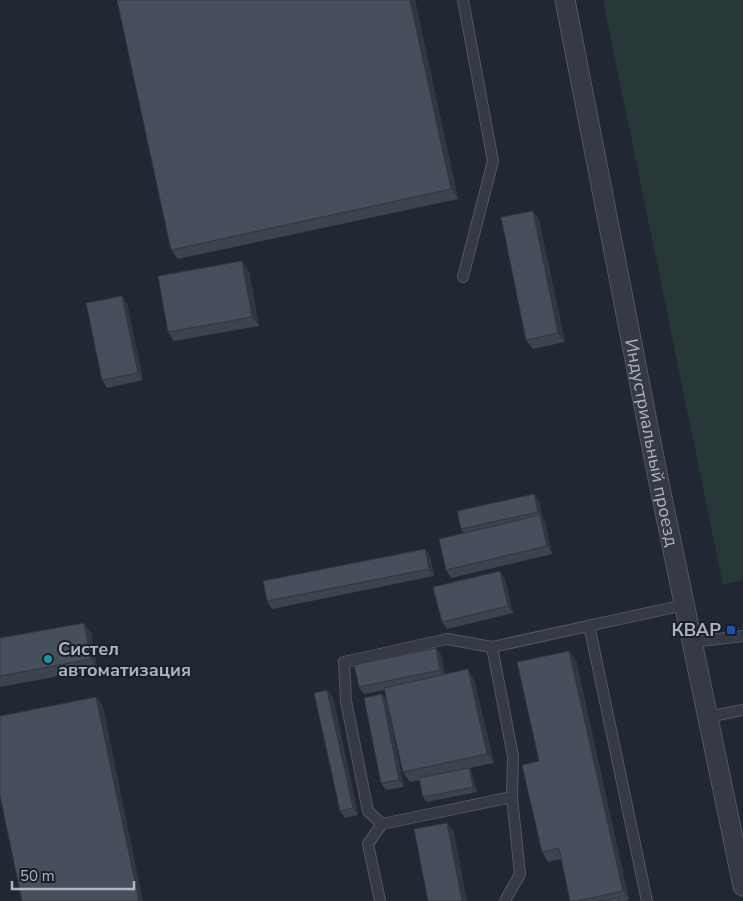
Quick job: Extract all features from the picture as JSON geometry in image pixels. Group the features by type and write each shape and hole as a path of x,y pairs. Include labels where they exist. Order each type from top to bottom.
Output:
{"street":[{"name":"Индустриальный проезд","path":"565,0 659,483 743,886"}],"lane":[{"path":"463,0 493,161 463,277"},
{"path":"382,824 368,811 346,701 344,662 447,640 492,647 684,605"},
{"path":"589,626 647,901"},
{"path":"692,642 743,636"},
{"path":"492,647 513,756 512,797 520,874 505,901"},
{"path":"708,717 743,710"},
{"path":"380,901 368,844 382,824 512,797"}],"shaded area":[{"path":"603,0 743,0 743,580 723,585"}],"building":[{"path":"117,0 410,0 451,189 171,250"},
{"path":"533,211 558,333 526,340 501,217"},
{"path":"242,261 252,317 168,332 158,276"},
{"path":"122,296 138,373 102,380 86,303"},
{"path":"534,494 538,512 461,529 457,511"},
{"path":"540,515 547,546 446,570 439,539"},
{"path":"425,549 429,569 267,601 263,581"},
{"path":"500,571 508,606 442,622 433,587"},
{"name":"Систел автоматизация","path":"84,623 91,659 0,676 0,638"},
{"path":"436,648 440,670 359,687 354,665"},
{"path":"569,651 623,891 577,901 570,901 559,848 542,852 522,765 539,761 517,662"},
{"path":"468,669 487,754 403,772 384,688"},
{"path":"327,690 353,808 340,811 314,693"},
{"path":"382,694 399,780 381,783 364,698"},
{"path":"96,697 139,901 22,901 0,796 0,716"},
{"path":"469,768 473,787 423,797 419,778"},
{"path":"447,823 462,901 428,901 414,829"},
{"path":"619,898 619,901 598,901"}],"place":[{"name":"КВАР","path":"731,630"},
{"name":"Систел автоматизация","path":"48,659"}]}
